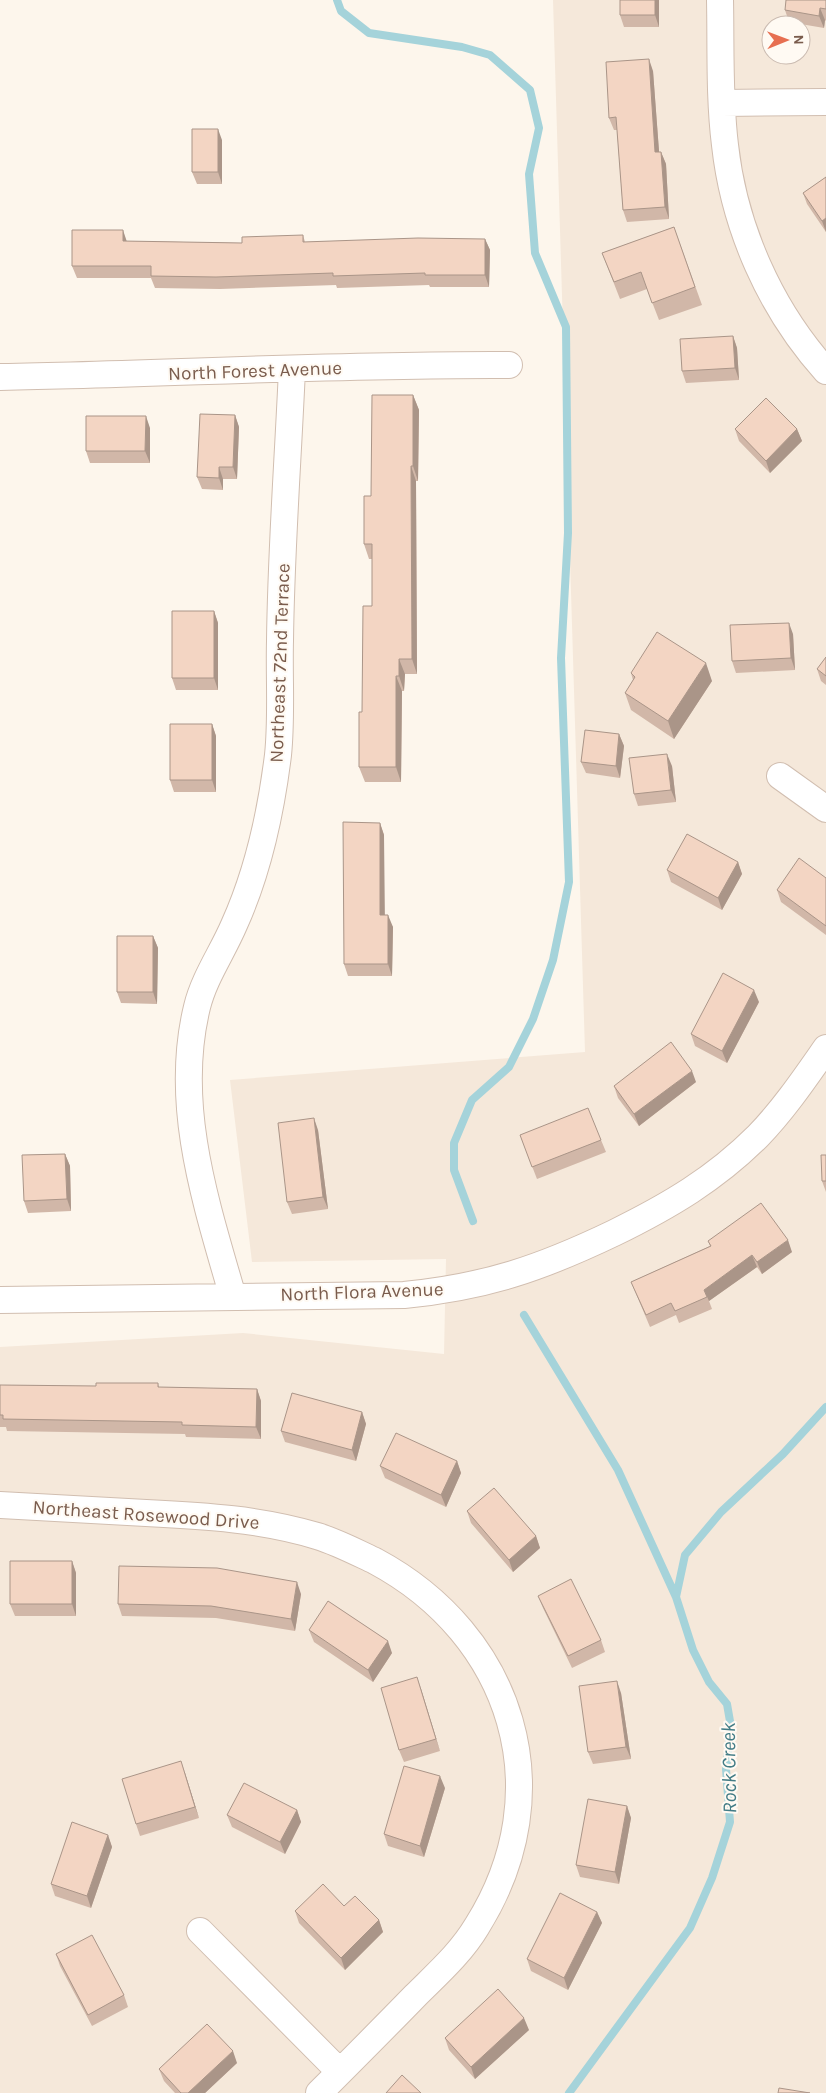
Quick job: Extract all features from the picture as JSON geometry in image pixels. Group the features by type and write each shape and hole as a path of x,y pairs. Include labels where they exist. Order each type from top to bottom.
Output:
{"street":[{"path":"720,0 722,103 725,145 729,171 744,230 760,270 780,308 815,358 826,370"},
{"path":"722,103 826,102"},
{"name":"North Forest Avenue","path":"0,377 424,365 509,365"},
{"name":"Northeast 72nd Terrace","path":"233,1297 202,1190 192,1134 188,1078 190,1038 198,1005 209,973 234,926 250,885 267,821 278,756 281,711 280,641 292,369"},
{"path":"780,776 826,809"},
{"name":"North Flora Avenue","path":"0,1300 404,1295 438,1291 504,1278 568,1255 660,1211 696,1189 729,1163 759,1135 825,1052"},
{"name":"Northeast Rosewood Drive","path":"0,1505 220,1517 263,1522 319,1536 355,1551 389,1569 421,1590 448,1614 471,1642 495,1681 515,1740 520,1785 516,1828 508,1863 490,1904 476,1928 454,1956 319,2093"},
{"path":"200,1931 340,2072"}],"shaded area":[{"path":"553,0 826,0 826,2093 0,2093 0,1347 243,1333 444,1354 446,1259 252,1262 230,1080 585,1052"}],"building":[{"path":"620,0 655,0 655,15 620,15"},
{"path":"786,0 826,0 826,9 820,8 819,16 785,10"},
{"path":"649,59 655,152 661,152 665,207 623,210 616,117 609,118 606,62"},
{"path":"192,129 218,129 218,172 192,172"},
{"path":"826,177 826,218 822,221 803,193"},
{"path":"674,227 695,287 652,303 641,272 614,282 602,253"},
{"path":"72,230 123,230 123,241 242,243 242,237 303,235 303,242 418,238 485,239 485,275 425,275 425,273 333,276 333,273 216,277 151,276 151,266 72,266"},
{"path":"733,336 735,368 682,371 680,339"},
{"path":"372,395 413,395 413,466 411,466 412,659 399,659 399,676 396,676 396,767 359,767 359,712 362,712 363,606 372,606 372,544 364,544 364,496 371,496"},
{"path":"766,398 797,429 766,461 735,429"},
{"path":"200,414 235,415 233,467 219,467 219,478 197,477"},
{"path":"86,416 146,416 145,451 86,451"},
{"path":"172,611 214,611 214,678 172,678"},
{"path":"789,623 791,658 732,661 730,625"},
{"path":"657,632 706,663 668,721 625,693 635,677 631,673"},
{"path":"826,657 826,676 817,669"},
{"path":"170,724 212,724 212,780 170,780"},
{"path":"585,730 619,734 616,766 581,762"},
{"path":"667,754 671,790 634,794 629,758"},
{"path":"343,822 380,823 380,915 388,915 388,964 344,964"},
{"path":"687,834 738,862 718,898 667,870"},
{"path":"799,858 826,878 826,926 777,890"},
{"path":"117,936 153,936 153,992 117,992"},
{"path":"723,973 754,990 722,1051 691,1034"},
{"path":"671,1042 692,1071 634,1114 614,1086"},
{"path":"588,1108 601,1140 532,1167 520,1135"},
{"path":"314,1118 323,1197 287,1202 278,1123"},
{"path":"65,1154 67,1199 24,1201 22,1155"},
{"path":"821,1155 826,1155 826,1181 822,1181"},
{"path":"761,1203 788,1240 757,1262 752,1255 704,1290 707,1297 675,1311 671,1303 646,1315 631,1282 711,1246 708,1241"},
{"path":"96,1383 158,1383 158,1387 257,1389 256,1427 182,1425 182,1422 3,1419 3,1415 0,1415 0,1385 96,1386"},
{"path":"292,1393 362,1412 352,1450 281,1431"},
{"path":"396,1433 457,1461 441,1495 380,1466"},
{"path":"494,1488 536,1536 509,1560 467,1511"},
{"path":"10,1561 72,1561 72,1604 10,1604"},
{"path":"119,1566 217,1568 297,1582 291,1619 211,1606 118,1604"},
{"path":"571,1579 601,1640 568,1656 538,1596"},
{"path":"328,1601 388,1641 368,1670 309,1630"},
{"path":"417,1677 436,1739 399,1750 381,1688"},
{"path":"617,1681 626,1747 588,1752 579,1686"},
{"path":"181,1761 195,1807 136,1824 122,1779"},
{"path":"404,1766 440,1776 420,1846 384,1834"},
{"path":"244,1783 297,1810 280,1842 227,1815"},
{"path":"588,1799 627,1806 615,1872 576,1865"},
{"path":"72,1822 108,1835 87,1896 51,1884"},
{"path":"323,1884 344,1906 355,1896 379,1920 341,1958 295,1911"},
{"path":"560,1893 597,1912 564,1978 527,1959"},
{"path":"92,1935 124,1995 88,2015 56,1954"},
{"path":"498,1989 524,2018 471,2067 445,2038"},
{"path":"207,2024 233,2051 188,2093 181,2093 159,2069"},
{"path":"402,2075 421,2093 386,2093"},
{"path":"779,2088 810,2093 778,2093"}],"waterway":[{"path":"337,0 341,11 369,33 462,47 490,55 530,90 539,128 529,174 535,253 566,327 568,533 561,658 569,882 553,960 533,1019 509,1067 472,1100 454,1143 454,1170 473,1221"},
{"path":"524,1315 618,1470 676,1597"},
{"name":"Rock Creek","path":"569,2093 690,1928 712,1878 730,1822 726,1769 731,1727 727,1704 709,1682 693,1650 676,1597 685,1555 721,1512 783,1454 826,1407"}]}
